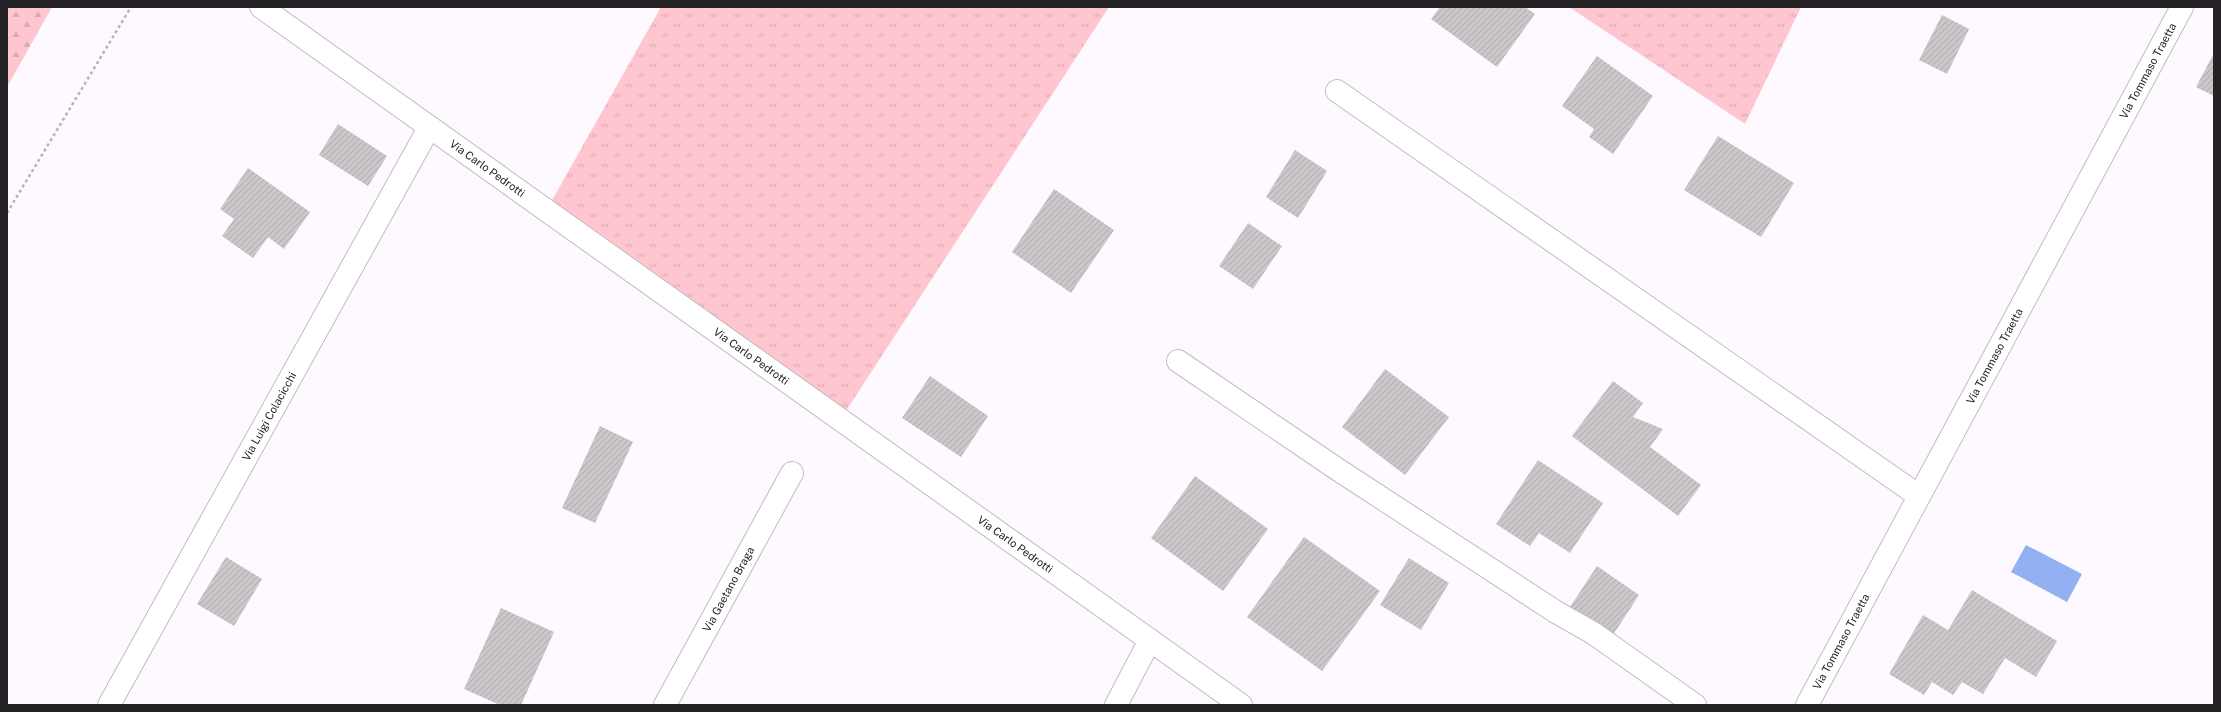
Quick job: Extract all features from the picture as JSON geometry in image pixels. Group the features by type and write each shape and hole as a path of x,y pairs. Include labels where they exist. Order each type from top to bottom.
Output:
{"street":[{"name":"Via Carlo Pedrotti","path":"261,7 1241,705"},
{"name":"Via Tommaso Traetta","path":"1807,705 2182,7"},
{"path":"1337,91 1920,496"},
{"name":"Via Luigi Colacicchi","path":"109,705 429,128"},
{"path":"1178,361 1337,469 1556,612 1593,633 1694,705"},
{"name":"Via Gaetano Braga","path":"665,705 792,473"},
{"path":"1116,705 1150,640"}],"path":[{"path":"7,213 131,7"}],"green space":[{"path":"7,7 52,7 7,87"},
{"path":"661,7 1109,7 840,420 546,211"},
{"path":"1569,7 1801,7 1745,124"}],"water":[{"path":"2026,545 2082,574 2067,602 2011,572"}],"building":[{"path":"1440,7 1525,7 1535,14 1497,67 1431,19"},
{"path":"1942,15 1969,29 1947,74 1919,60"},
{"path":"2214,53 2214,96 2196,87"},
{"path":"1597,56 1653,96 1613,154 1589,137 1594,129 1562,106"},
{"path":"338,124 387,156 368,186 319,155"},
{"path":"1718,136 1794,183 1761,237 1684,190"},
{"path":"1295,150 1327,171 1298,218 1266,197"},
{"path":"248,168 310,212 284,249 268,237 253,258 222,236 234,219 220,209"},
{"path":"1054,189 1114,230 1071,293 1012,252"},
{"path":"1248,223 1282,246 1253,289 1219,266"},
{"path":"1385,369 1449,417 1405,475 1342,427"},
{"path":"930,376 988,416 961,457 902,418"},
{"path":"1613,381 1643,403 1633,417 1663,429 1650,447 1701,485 1678,516 1572,436"},
{"path":"600,426 633,442 595,523 562,508"},
{"path":"1538,460 1603,503 1570,553 1539,533 1530,546 1496,524"},
{"path":"1195,476 1268,529 1223,591 1151,538"},
{"path":"1304,537 1380,591 1322,671 1247,617"},
{"path":"226,557 262,579 234,626 197,604"},
{"path":"1409,558 1449,583 1421,630 1380,605"},
{"path":"1597,566 1639,595 1613,635 1570,607"},
{"path":"1972,590 2057,641 2036,677 2005,658 1983,694 1962,682 1953,695 1932,682 1924,695 1889,674 1923,615 1948,630"},
{"path":"501,608 554,632 521,705 500,705 464,689"}]}
